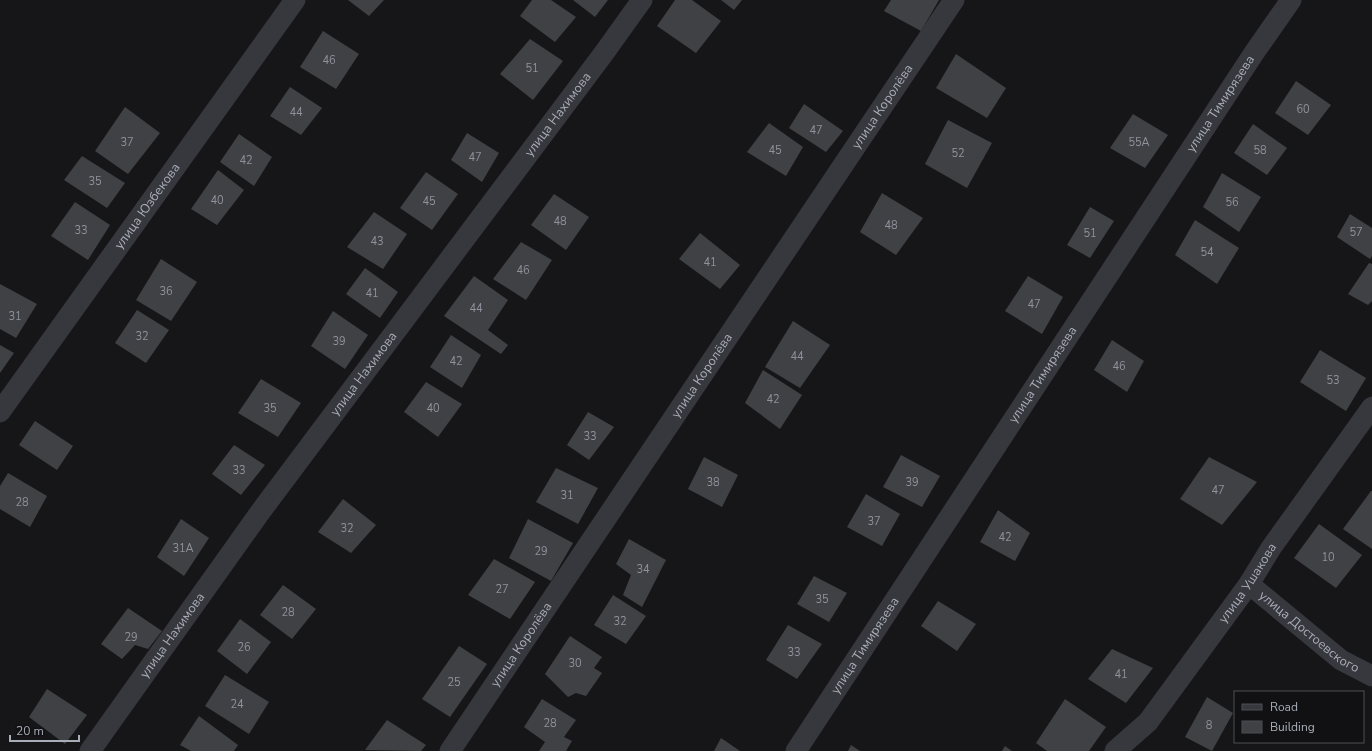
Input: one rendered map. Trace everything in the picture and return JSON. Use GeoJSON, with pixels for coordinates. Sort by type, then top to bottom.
{"type":"FeatureCollection","features":[{"type":"Feature","properties":{"kind":"street","name":"улица Юзбекова"},"geometry":{"type":"LineString","coordinates":[[0,412],[295,0]]}},
{"type":"Feature","properties":{"kind":"street","name":"улица Нахимова"},"geometry":{"type":"LineString","coordinates":[[90,751],[261,511],[604,53],[642,0]]}},
{"type":"Feature","properties":{"kind":"street","name":"улица Королёва"},"geometry":{"type":"LineString","coordinates":[[450,751],[954,0]]}},
{"type":"Feature","properties":{"kind":"street","name":"улица Тимирязева"},"geometry":{"type":"LineString","coordinates":[[796,751],[1249,59],[1291,0]]}},
{"type":"Feature","properties":{"kind":"street","name":"улица Ушакова"},"geometry":{"type":"LineString","coordinates":[[1115,751],[1148,722],[1249,584],[1271,548],[1372,407]]}},
{"type":"Feature","properties":{"kind":"street","name":"улица Достоевского"},"geometry":{"type":"LineString","coordinates":[[1249,584],[1341,660],[1372,676]]}},
{"type":"Feature","properties":{"kind":"building"},"geometry":{"type":"Polygon","coordinates":[[[348,0],[384,0],[369,16],[348,0]]]}},
{"type":"Feature","properties":{"kind":"building"},"geometry":{"type":"Polygon","coordinates":[[[532,0],[551,0],[576,17],[555,42],[520,16],[532,0]]]}},
{"type":"Feature","properties":{"kind":"building"},"geometry":{"type":"Polygon","coordinates":[[[573,0],[608,0],[595,17],[573,0]]]}},
{"type":"Feature","properties":{"kind":"building"},"geometry":{"type":"Polygon","coordinates":[[[675,0],[692,0],[721,21],[696,53],[657,26],[675,0]]]}},
{"type":"Feature","properties":{"kind":"building"},"geometry":{"type":"Polygon","coordinates":[[[721,0],[742,0],[734,10],[721,0]]]}},
{"type":"Feature","properties":{"kind":"building"},"geometry":{"type":"Polygon","coordinates":[[[891,0],[939,0],[921,31],[884,11],[891,0]]]}},
{"type":"Feature","properties":{"kind":"building"},"geometry":{"type":"Polygon","coordinates":[[[323,31],[359,54],[336,89],[300,67],[323,31]]]}},
{"type":"Feature","properties":{"kind":"building"},"geometry":{"type":"Polygon","coordinates":[[[530,39],[563,61],[533,100],[500,74],[530,39]]]}},
{"type":"Feature","properties":{"kind":"building"},"geometry":{"type":"Polygon","coordinates":[[[956,54],[1006,88],[987,118],[936,88],[956,54]]]}},
{"type":"Feature","properties":{"kind":"building"},"geometry":{"type":"Polygon","coordinates":[[[1296,81],[1331,105],[1308,135],[1275,113],[1296,81]]]}},
{"type":"Feature","properties":{"kind":"building"},"geometry":{"type":"Polygon","coordinates":[[[290,87],[322,108],[301,135],[270,116],[290,87]]]}},
{"type":"Feature","properties":{"kind":"building"},"geometry":{"type":"Polygon","coordinates":[[[804,104],[843,131],[826,152],[789,128],[804,104]]]}},
{"type":"Feature","properties":{"kind":"building"},"geometry":{"type":"Polygon","coordinates":[[[125,107],[160,133],[128,174],[95,151],[125,107]]]}},
{"type":"Feature","properties":{"kind":"building"},"geometry":{"type":"Polygon","coordinates":[[[1133,114],[1168,135],[1145,168],[1110,148],[1133,114]]]}},
{"type":"Feature","properties":{"kind":"building"},"geometry":{"type":"Polygon","coordinates":[[[948,120],[992,143],[967,188],[925,164],[948,120]]]}},
{"type":"Feature","properties":{"kind":"building"},"geometry":{"type":"Polygon","coordinates":[[[769,123],[803,147],[786,176],[747,152],[769,123]]]}},
{"type":"Feature","properties":{"kind":"building"},"geometry":{"type":"Polygon","coordinates":[[[1253,124],[1287,148],[1267,175],[1234,153],[1253,124]]]}},
{"type":"Feature","properties":{"kind":"building"},"geometry":{"type":"Polygon","coordinates":[[[467,133],[499,153],[482,182],[451,160],[467,133]]]}},
{"type":"Feature","properties":{"kind":"building"},"geometry":{"type":"Polygon","coordinates":[[[239,134],[272,157],[254,186],[220,162],[239,134]]]}},
{"type":"Feature","properties":{"kind":"building"},"geometry":{"type":"Polygon","coordinates":[[[82,156],[125,183],[107,208],[64,180],[82,156]]]}},
{"type":"Feature","properties":{"kind":"building"},"geometry":{"type":"Polygon","coordinates":[[[218,170],[244,190],[217,225],[191,209],[218,170]]]}},
{"type":"Feature","properties":{"kind":"building"},"geometry":{"type":"Polygon","coordinates":[[[426,172],[458,194],[432,230],[400,208],[426,172]]]}},
{"type":"Feature","properties":{"kind":"building"},"geometry":{"type":"Polygon","coordinates":[[[1222,173],[1261,197],[1239,232],[1203,207],[1222,173]]]}},
{"type":"Feature","properties":{"kind":"building"},"geometry":{"type":"Polygon","coordinates":[[[882,193],[923,218],[896,255],[860,232],[882,193]]]}},
{"type":"Feature","properties":{"kind":"building"},"geometry":{"type":"Polygon","coordinates":[[[554,194],[589,217],[566,250],[531,225],[554,194]]]}},
{"type":"Feature","properties":{"kind":"building"},"geometry":{"type":"Polygon","coordinates":[[[75,202],[110,225],[88,260],[51,236],[75,202]]]}},
{"type":"Feature","properties":{"kind":"building"},"geometry":{"type":"Polygon","coordinates":[[[1090,207],[1114,221],[1090,258],[1067,245],[1090,207]]]}},
{"type":"Feature","properties":{"kind":"building"},"geometry":{"type":"Polygon","coordinates":[[[374,212],[407,234],[383,269],[347,247],[374,212]]]}},
{"type":"Feature","properties":{"kind":"building"},"geometry":{"type":"Polygon","coordinates":[[[1350,214],[1372,228],[1372,256],[1370,259],[1337,237],[1350,214]]]}},
{"type":"Feature","properties":{"kind":"building"},"geometry":{"type":"Polygon","coordinates":[[[1195,220],[1239,248],[1217,284],[1175,255],[1195,220]]]}},
{"type":"Feature","properties":{"kind":"building"},"geometry":{"type":"Polygon","coordinates":[[[700,233],[740,265],[720,289],[679,259],[700,233]]]}},
{"type":"Feature","properties":{"kind":"building"},"geometry":{"type":"Polygon","coordinates":[[[521,242],[552,260],[526,300],[493,279],[521,242]]]}},
{"type":"Feature","properties":{"kind":"building"},"geometry":{"type":"Polygon","coordinates":[[[161,259],[197,282],[171,321],[136,300],[161,259]]]}},
{"type":"Feature","properties":{"kind":"building"},"geometry":{"type":"Polygon","coordinates":[[[1369,263],[1372,264],[1372,301],[1368,305],[1348,294],[1369,263]]]}},
{"type":"Feature","properties":{"kind":"building"},"geometry":{"type":"Polygon","coordinates":[[[365,268],[398,292],[380,318],[346,294],[365,268]]]}},
{"type":"Feature","properties":{"kind":"building"},"geometry":{"type":"Polygon","coordinates":[[[474,276],[508,300],[488,330],[508,345],[501,354],[444,316],[474,276]]]}},
{"type":"Feature","properties":{"kind":"building"},"geometry":{"type":"Polygon","coordinates":[[[1028,276],[1063,297],[1042,334],[1005,311],[1028,276]]]}},
{"type":"Feature","properties":{"kind":"building"},"geometry":{"type":"Polygon","coordinates":[[[0,284],[37,304],[16,338],[0,329],[0,284]]]}},
{"type":"Feature","properties":{"kind":"building"},"geometry":{"type":"Polygon","coordinates":[[[137,310],[169,330],[146,363],[115,343],[137,310]]]}},
{"type":"Feature","properties":{"kind":"building"},"geometry":{"type":"Polygon","coordinates":[[[333,311],[368,335],[345,369],[311,346],[333,311]]]}},
{"type":"Feature","properties":{"kind":"building"},"geometry":{"type":"Polygon","coordinates":[[[793,321],[830,345],[800,388],[765,367],[793,321]]]}},
{"type":"Feature","properties":{"kind":"building"},"geometry":{"type":"Polygon","coordinates":[[[451,335],[481,355],[462,388],[430,367],[451,335]]]}},
{"type":"Feature","properties":{"kind":"building"},"geometry":{"type":"Polygon","coordinates":[[[1112,340],[1144,361],[1127,392],[1094,370],[1112,340]]]}},
{"type":"Feature","properties":{"kind":"building"},"geometry":{"type":"Polygon","coordinates":[[[0,345],[14,353],[0,373],[0,345]]]}},
{"type":"Feature","properties":{"kind":"building"},"geometry":{"type":"Polygon","coordinates":[[[1320,350],[1366,378],[1346,411],[1300,382],[1320,350]]]}},
{"type":"Feature","properties":{"kind":"building"},"geometry":{"type":"Polygon","coordinates":[[[763,370],[802,395],[780,429],[745,403],[763,370]]]}},
{"type":"Feature","properties":{"kind":"building"},"geometry":{"type":"Polygon","coordinates":[[[261,379],[301,403],[278,437],[238,413],[261,379]]]}},
{"type":"Feature","properties":{"kind":"building"},"geometry":{"type":"Polygon","coordinates":[[[426,382],[462,404],[438,437],[404,412],[426,382]]]}},
{"type":"Feature","properties":{"kind":"building"},"geometry":{"type":"Polygon","coordinates":[[[588,412],[614,427],[589,460],[567,445],[588,412]]]}},
{"type":"Feature","properties":{"kind":"building"},"geometry":{"type":"Polygon","coordinates":[[[35,421],[73,446],[57,470],[19,445],[35,421]]]}},
{"type":"Feature","properties":{"kind":"building"},"geometry":{"type":"Polygon","coordinates":[[[234,445],[265,465],[241,495],[212,474],[234,445]]]}},
{"type":"Feature","properties":{"kind":"building"},"geometry":{"type":"Polygon","coordinates":[[[901,455],[940,476],[922,507],[883,487],[901,455]]]}},
{"type":"Feature","properties":{"kind":"building"},"geometry":{"type":"Polygon","coordinates":[[[704,457],[738,475],[722,507],[688,489],[704,457]]]}},
{"type":"Feature","properties":{"kind":"building"},"geometry":{"type":"Polygon","coordinates":[[[1209,457],[1257,482],[1222,525],[1180,499],[1209,457]]]}},
{"type":"Feature","properties":{"kind":"building"},"geometry":{"type":"Polygon","coordinates":[[[556,468],[598,488],[578,524],[536,502],[556,468]]]}},
{"type":"Feature","properties":{"kind":"building"},"geometry":{"type":"Polygon","coordinates":[[[8,473],[47,496],[30,527],[0,509],[0,486],[8,473]]]}},
{"type":"Feature","properties":{"kind":"building"},"geometry":{"type":"Polygon","coordinates":[[[1372,491],[1372,549],[1343,529],[1372,491]]]}},
{"type":"Feature","properties":{"kind":"building"},"geometry":{"type":"Polygon","coordinates":[[[866,494],[900,514],[882,546],[847,527],[866,494]]]}},
{"type":"Feature","properties":{"kind":"building"},"geometry":{"type":"Polygon","coordinates":[[[343,499],[376,525],[351,553],[318,532],[343,499]]]}},
{"type":"Feature","properties":{"kind":"building"},"geometry":{"type":"Polygon","coordinates":[[[998,510],[1030,533],[1015,561],[980,542],[998,510]]]}},
{"type":"Feature","properties":{"kind":"building"},"geometry":{"type":"Polygon","coordinates":[[[181,519],[209,538],[184,576],[157,557],[181,519]]]}},
{"type":"Feature","properties":{"kind":"building"},"geometry":{"type":"Polygon","coordinates":[[[528,519],[573,543],[551,581],[509,558],[528,519]]]}},
{"type":"Feature","properties":{"kind":"building"},"geometry":{"type":"Polygon","coordinates":[[[1319,524],[1362,555],[1336,588],[1294,558],[1319,524]]]}},
{"type":"Feature","properties":{"kind":"building"},"geometry":{"type":"Polygon","coordinates":[[[629,539],[666,560],[642,607],[623,595],[631,575],[616,564],[629,539]]]}},
{"type":"Feature","properties":{"kind":"building"},"geometry":{"type":"Polygon","coordinates":[[[494,559],[535,582],[510,619],[468,595],[494,559]]]}},
{"type":"Feature","properties":{"kind":"building"},"geometry":{"type":"Polygon","coordinates":[[[814,576],[847,593],[829,622],[797,604],[814,576]]]}},
{"type":"Feature","properties":{"kind":"building"},"geometry":{"type":"Polygon","coordinates":[[[283,585],[316,609],[292,639],[260,615],[283,585]]]}},
{"type":"Feature","properties":{"kind":"building"},"geometry":{"type":"Polygon","coordinates":[[[613,595],[646,616],[626,644],[594,625],[613,595]]]}},
{"type":"Feature","properties":{"kind":"building"},"geometry":{"type":"Polygon","coordinates":[[[938,601],[976,624],[957,651],[921,626],[938,601]]]}},
{"type":"Feature","properties":{"kind":"building"},"geometry":{"type":"Polygon","coordinates":[[[128,608],[162,631],[148,649],[135,645],[122,659],[101,644],[128,608]]]}},
{"type":"Feature","properties":{"kind":"building"},"geometry":{"type":"Polygon","coordinates":[[[240,619],[271,642],[247,674],[217,651],[240,619]]]}},
{"type":"Feature","properties":{"kind":"building"},"geometry":{"type":"Polygon","coordinates":[[[788,625],[822,644],[797,679],[766,660],[788,625]]]}},
{"type":"Feature","properties":{"kind":"building"},"geometry":{"type":"Polygon","coordinates":[[[570,636],[602,657],[594,668],[602,673],[586,696],[576,693],[568,697],[545,674],[570,636]]]}},
{"type":"Feature","properties":{"kind":"building"},"geometry":{"type":"Polygon","coordinates":[[[459,646],[487,664],[450,717],[422,699],[459,646]]]}},
{"type":"Feature","properties":{"kind":"building"},"geometry":{"type":"Polygon","coordinates":[[[1112,649],[1153,668],[1126,703],[1088,679],[1112,649]]]}},
{"type":"Feature","properties":{"kind":"building"},"geometry":{"type":"Polygon","coordinates":[[[225,675],[269,702],[249,734],[205,706],[225,675]]]}},
{"type":"Feature","properties":{"kind":"building"},"geometry":{"type":"Polygon","coordinates":[[[47,689],[87,715],[65,744],[29,717],[47,689]]]}},
{"type":"Feature","properties":{"kind":"building"},"geometry":{"type":"Polygon","coordinates":[[[1207,697],[1233,713],[1212,751],[1185,737],[1207,697]]]}},
{"type":"Feature","properties":{"kind":"building"},"geometry":{"type":"Polygon","coordinates":[[[542,699],[576,720],[564,737],[572,741],[566,751],[539,751],[545,742],[524,727],[542,699]]]}},
{"type":"Feature","properties":{"kind":"building"},"geometry":{"type":"Polygon","coordinates":[[[1065,699],[1106,727],[1089,751],[1047,751],[1036,743],[1065,699]]]}},
{"type":"Feature","properties":{"kind":"building"},"geometry":{"type":"Polygon","coordinates":[[[199,716],[238,745],[234,751],[191,751],[180,745],[199,716]]]}},
{"type":"Feature","properties":{"kind":"building"},"geometry":{"type":"Polygon","coordinates":[[[387,720],[426,745],[421,751],[365,750],[387,720]]]}},
{"type":"Feature","properties":{"kind":"building"},"geometry":{"type":"Polygon","coordinates":[[[721,738],[740,751],[714,751],[721,738]]]}},
{"type":"Feature","properties":{"kind":"building"},"geometry":{"type":"Polygon","coordinates":[[[851,745],[860,751],[848,751],[851,745]]]}},
{"type":"Feature","properties":{"kind":"building"},"geometry":{"type":"Polygon","coordinates":[[[1005,746],[1012,751],[1002,751],[1005,746]]]}}]}
